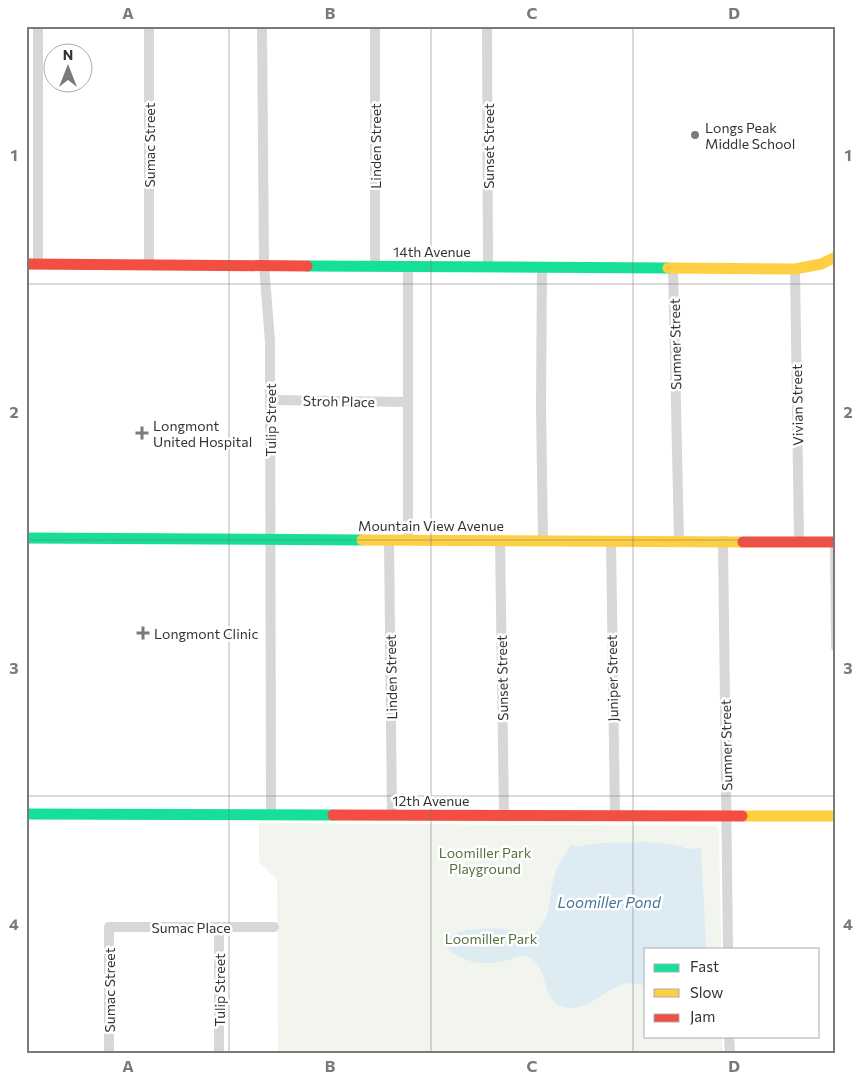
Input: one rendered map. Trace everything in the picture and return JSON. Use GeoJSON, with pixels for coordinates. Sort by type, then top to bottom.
{"type":"FeatureCollection","features":[{"type":"Feature","properties":{"kind":"street"},"geometry":{"type":"LineString","coordinates":[[32,264],[38,26]]}},
{"type":"Feature","properties":{"kind":"street","name":"Sumac Street"},"geometry":{"type":"LineString","coordinates":[[149,26],[149,264]]}},
{"type":"Feature","properties":{"kind":"street","name":"Tulip Street"},"geometry":{"type":"LineString","coordinates":[[262,26],[264,265],[270,342],[271,815]]}},
{"type":"Feature","properties":{"kind":"street","name":"Linden Street"},"geometry":{"type":"LineString","coordinates":[[375,26],[375,266]]}},
{"type":"Feature","properties":{"kind":"street","name":"Sunset Street"},"geometry":{"type":"LineString","coordinates":[[487,26],[488,266]]}},
{"type":"Feature","properties":{"kind":"street","name":"14th Avenue"},"geometry":{"type":"LineString","coordinates":[[32,264],[795,269],[812,267],[828,262],[836,257]]}},
{"type":"Feature","properties":{"kind":"street"},"geometry":{"type":"LineString","coordinates":[[408,266],[408,540]]}},
{"type":"Feature","properties":{"kind":"street"},"geometry":{"type":"LineString","coordinates":[[542,267],[543,540]]}},
{"type":"Feature","properties":{"kind":"street","name":"Sumner Street"},"geometry":{"type":"LineString","coordinates":[[673,268],[679,541]]}},
{"type":"Feature","properties":{"kind":"street","name":"Vivian Street"},"geometry":{"type":"LineString","coordinates":[[795,269],[799,542]]}},
{"type":"Feature","properties":{"kind":"street","name":"Stroh Place"},"geometry":{"type":"LineString","coordinates":[[270,400],[408,402]]}},
{"type":"Feature","properties":{"kind":"street","name":"Mountain View Avenue"},"geometry":{"type":"LineString","coordinates":[[26,538],[835,542]]}},
{"type":"Feature","properties":{"kind":"street","name":"Linden Street"},"geometry":{"type":"LineString","coordinates":[[389,540],[392,815]]}},
{"type":"Feature","properties":{"kind":"street","name":"Sunset Street"},"geometry":{"type":"LineString","coordinates":[[500,540],[504,815]]}},
{"type":"Feature","properties":{"kind":"street","name":"Juniper Street"},"geometry":{"type":"LineString","coordinates":[[611,541],[615,816]]}},
{"type":"Feature","properties":{"kind":"street","name":"Sumner Street"},"geometry":{"type":"LineString","coordinates":[[723,541],[728,948]]}},
{"type":"Feature","properties":{"kind":"street"},"geometry":{"type":"LineString","coordinates":[[835,542],[836,647]]}},
{"type":"Feature","properties":{"kind":"street","name":"12th Avenue"},"geometry":{"type":"LineString","coordinates":[[26,814],[836,816]]}},
{"type":"Feature","properties":{"kind":"street","name":"Sumac Place"},"geometry":{"type":"LineString","coordinates":[[108,927],[274,926]]}},
{"type":"Feature","properties":{"kind":"street","name":"Sumac Street"},"geometry":{"type":"LineString","coordinates":[[108,927],[109,1054]]}},
{"type":"Feature","properties":{"kind":"street","name":"Tulip Street"},"geometry":{"type":"LineString","coordinates":[[219,927],[219,1054]]}},
{"type":"Feature","properties":{"kind":"street"},"geometry":{"type":"LineString","coordinates":[[730,1038],[730,1054]]}},
{"type":"Feature","properties":{"kind":"green space","name":"Loomiller Park"},"geometry":{"type":"Polygon","coordinates":[[[259,823],[716,826],[719,830],[721,948],[644,948],[644,1038],[722,1038],[723,1054],[278,1054],[277,880],[259,862],[259,823]]]}},
{"type":"Feature","properties":{"kind":"water","name":"Loomiller Pond"},"geometry":{"type":"Polygon","coordinates":[[[649,842],[676,845],[688,849],[701,848],[705,948],[644,948],[644,986],[633,983],[623,984],[587,1004],[571,1008],[561,1006],[549,995],[541,971],[530,958],[519,956],[499,962],[474,962],[458,956],[444,945],[447,939],[453,935],[472,930],[512,930],[525,937],[535,933],[546,918],[556,871],[571,844],[580,846],[600,843],[649,842]]]}},
{"type":"Feature","properties":{"kind":"traffic: fast"},"geometry":{"type":"LineString","coordinates":[[307,266],[668,268]]}},
{"type":"Feature","properties":{"kind":"traffic: fast"},"geometry":{"type":"LineString","coordinates":[[26,538],[362,540]]}},
{"type":"Feature","properties":{"kind":"traffic: fast"},"geometry":{"type":"LineString","coordinates":[[26,814],[333,815]]}},
{"type":"Feature","properties":{"kind":"traffic: slow"},"geometry":{"type":"LineString","coordinates":[[668,268],[795,269],[821,264],[836,257]]}},
{"type":"Feature","properties":{"kind":"traffic: slow"},"geometry":{"type":"LineString","coordinates":[[362,540],[743,542]]}},
{"type":"Feature","properties":{"kind":"traffic: slow"},"geometry":{"type":"LineString","coordinates":[[742,816],[836,816]]}},
{"type":"Feature","properties":{"kind":"traffic: jam"},"geometry":{"type":"LineString","coordinates":[[26,264],[307,266]]}},
{"type":"Feature","properties":{"kind":"traffic: jam"},"geometry":{"type":"LineString","coordinates":[[743,542],[836,542]]}},
{"type":"Feature","properties":{"kind":"traffic: jam"},"geometry":{"type":"LineString","coordinates":[[333,815],[742,816]]}},
{"type":"Feature","properties":{"kind":"place","name":"Longs Peak Middle School"},"geometry":{"type":"Point","coordinates":[695,135]}},
{"type":"Feature","properties":{"kind":"place","name":"Longmont United Hospital"},"geometry":{"type":"Point","coordinates":[142,433]}},
{"type":"Feature","properties":{"kind":"place","name":"Longmont Clinic"},"geometry":{"type":"Point","coordinates":[143,633]}},
{"type":"Feature","properties":{"kind":"park label","name":"Loomiller Park Playground"},"geometry":{"type":"Point","coordinates":[485,860]}}]}
